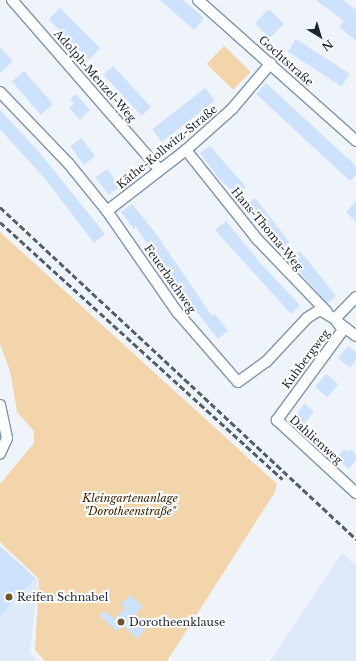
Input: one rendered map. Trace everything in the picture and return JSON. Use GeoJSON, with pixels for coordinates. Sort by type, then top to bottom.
{"type":"FeatureCollection","features":[{"type":"Feature","properties":{"kind":"street","name":"Adolph-Menzel-Weg"},"geometry":{"type":"LineString","coordinates":[[12,0],[159,170]]}},
{"type":"Feature","properties":{"kind":"street","name":"Gochtstraße"},"geometry":{"type":"LineString","coordinates":[[198,0],[271,63],[356,140]]}},
{"type":"Feature","properties":{"kind":"street","name":"Käthe-Kollwitz-Straße"},"geometry":{"type":"LineString","coordinates":[[107,211],[186,150],[232,109],[271,63]]}},
{"type":"Feature","properties":{"kind":"street","name":"Feuerbachweg"},"geometry":{"type":"LineString","coordinates":[[0,92],[44,136],[107,211],[178,313],[238,382],[266,362],[307,318],[320,310],[335,319]]}},
{"type":"Feature","properties":{"kind":"street","name":"Hans-Thoma-Weg"},"geometry":{"type":"LineString","coordinates":[[186,150],[257,239],[335,319]]}},
{"type":"Feature","properties":{"kind":"street","name":"Kuhbergweg"},"geometry":{"type":"LineString","coordinates":[[277,420],[343,330],[335,319],[356,297]]}},
{"type":"Feature","properties":{"kind":"street"},"geometry":{"type":"LineString","coordinates":[[335,319],[356,336]]}},
{"type":"Feature","properties":{"kind":"street"},"geometry":{"type":"LineString","coordinates":[[0,405],[7,438],[0,454]]}},
{"type":"Feature","properties":{"kind":"street","name":"Dahlienweg"},"geometry":{"type":"LineString","coordinates":[[277,420],[356,493]]}},
{"type":"Feature","properties":{"kind":"shaded area"},"geometry":{"type":"Polygon","coordinates":[[[0,546],[38,580],[30,653],[37,661],[0,661],[0,546]]]}},
{"type":"Feature","properties":{"kind":"shaded area"},"geometry":{"type":"Polygon","coordinates":[[[342,553],[356,566],[356,661],[270,661],[342,553]]]}},
{"type":"Feature","properties":{"kind":"green space"},"geometry":{"type":"Polygon","coordinates":[[[224,46],[251,72],[233,90],[207,64],[224,46]]]}},
{"type":"Feature","properties":{"kind":"green space","name":"Kleingartenanlage \"Dorotheenstraße\""},"geometry":{"type":"Polygon","coordinates":[[[0,232],[277,484],[275,492],[167,661],[45,661],[35,650],[39,579],[0,542],[0,484],[34,443],[34,431],[17,412],[10,371],[0,344],[0,232]]]}},
{"type":"Feature","properties":{"kind":"building"},"geometry":{"type":"Polygon","coordinates":[[[160,0],[183,0],[204,18],[194,30],[160,0]]]}},
{"type":"Feature","properties":{"kind":"building"},"geometry":{"type":"Polygon","coordinates":[[[316,0],[343,0],[356,10],[356,41],[339,27],[344,21],[316,0]]]}},
{"type":"Feature","properties":{"kind":"building"},"geometry":{"type":"Polygon","coordinates":[[[60,8],[100,48],[89,60],[49,19],[60,8]]]}},
{"type":"Feature","properties":{"kind":"building"},"geometry":{"type":"Polygon","coordinates":[[[269,9],[284,24],[270,38],[255,23],[269,9]]]}},
{"type":"Feature","properties":{"kind":"building"},"geometry":{"type":"Polygon","coordinates":[[[296,39],[350,74],[342,86],[288,52],[296,39]]]}},
{"type":"Feature","properties":{"kind":"building"},"geometry":{"type":"Polygon","coordinates":[[[0,47],[13,61],[0,73],[0,47]]]}},
{"type":"Feature","properties":{"kind":"building"},"geometry":{"type":"Polygon","coordinates":[[[113,66],[151,107],[142,116],[103,75],[113,66]]]}},
{"type":"Feature","properties":{"kind":"building"},"geometry":{"type":"Polygon","coordinates":[[[24,71],[53,104],[41,115],[12,81],[24,71]]]}},
{"type":"Feature","properties":{"kind":"building"},"geometry":{"type":"Polygon","coordinates":[[[266,83],[356,166],[356,175],[350,181],[256,94],[266,83]]]}},
{"type":"Feature","properties":{"kind":"building"},"geometry":{"type":"Polygon","coordinates":[[[205,88],[215,101],[162,142],[152,129],[205,88]]]}},
{"type":"Feature","properties":{"kind":"building"},"geometry":{"type":"Polygon","coordinates":[[[76,94],[90,110],[80,120],[69,108],[74,104],[70,99],[76,94]]]}},
{"type":"Feature","properties":{"kind":"building"},"geometry":{"type":"Polygon","coordinates":[[[0,110],[39,152],[105,234],[94,243],[46,180],[0,129],[0,110]]]}},
{"type":"Feature","properties":{"kind":"building"},"geometry":{"type":"Polygon","coordinates":[[[81,138],[95,156],[84,165],[70,147],[81,138]]]}},
{"type":"Feature","properties":{"kind":"building"},"geometry":{"type":"Polygon","coordinates":[[[210,146],[246,187],[237,195],[220,180],[200,153],[210,146]]]}},
{"type":"Feature","properties":{"kind":"building"},"geometry":{"type":"Polygon","coordinates":[[[107,169],[120,187],[109,195],[96,177],[107,169]]]}},
{"type":"Feature","properties":{"kind":"building"},"geometry":{"type":"Polygon","coordinates":[[[255,198],[289,242],[279,250],[245,206],[255,198]]]}},
{"type":"Feature","properties":{"kind":"building"},"geometry":{"type":"Polygon","coordinates":[[[356,201],[356,222],[346,212],[356,201]]]}},
{"type":"Feature","properties":{"kind":"building"},"geometry":{"type":"Polygon","coordinates":[[[132,204],[154,231],[212,316],[215,314],[228,331],[218,339],[196,311],[193,313],[136,227],[134,229],[121,212],[132,204]]]}},
{"type":"Feature","properties":{"kind":"building"},"geometry":{"type":"Polygon","coordinates":[[[226,221],[261,264],[300,305],[291,314],[215,230],[226,221]]]}},
{"type":"Feature","properties":{"kind":"building"},"geometry":{"type":"Polygon","coordinates":[[[298,252],[301,252],[336,296],[327,303],[289,260],[298,252]]]}},
{"type":"Feature","properties":{"kind":"building"},"geometry":{"type":"Polygon","coordinates":[[[348,346],[356,352],[356,360],[350,368],[338,358],[348,346]]]}},
{"type":"Feature","properties":{"kind":"building"},"geometry":{"type":"Polygon","coordinates":[[[326,374],[338,384],[327,397],[315,387],[326,374]]]}},
{"type":"Feature","properties":{"kind":"building"},"geometry":{"type":"Polygon","coordinates":[[[304,404],[314,411],[304,425],[294,418],[304,404]]]}},
{"type":"Feature","properties":{"kind":"building"},"geometry":{"type":"Polygon","coordinates":[[[344,449],[347,452],[350,449],[356,454],[356,460],[349,469],[336,458],[344,449]]]}},
{"type":"Feature","properties":{"kind":"building","name":"Reifen Schnabel"},"geometry":{"type":"Polygon","coordinates":[[[0,546],[35,578],[0,617],[0,546]]]}},
{"type":"Feature","properties":{"kind":"building","name":"Dorotheenklause"},"geometry":{"type":"Polygon","coordinates":[[[130,595],[143,606],[132,618],[145,630],[137,639],[122,625],[116,631],[100,616],[105,611],[114,619],[125,608],[121,605],[130,595]]]}},
{"type":"Feature","properties":{"kind":"railway"},"geometry":{"type":"LineString","coordinates":[[0,207],[356,539]]}},
{"type":"Feature","properties":{"kind":"railway"},"geometry":{"type":"LineString","coordinates":[[0,222],[282,479]]}},
{"type":"Feature","properties":{"kind":"place","name":"Reifen Schnabel"},"geometry":{"type":"Point","coordinates":[9,597]}},
{"type":"Feature","properties":{"kind":"place","name":"Dorotheenklause"},"geometry":{"type":"Point","coordinates":[121,622]}}]}
